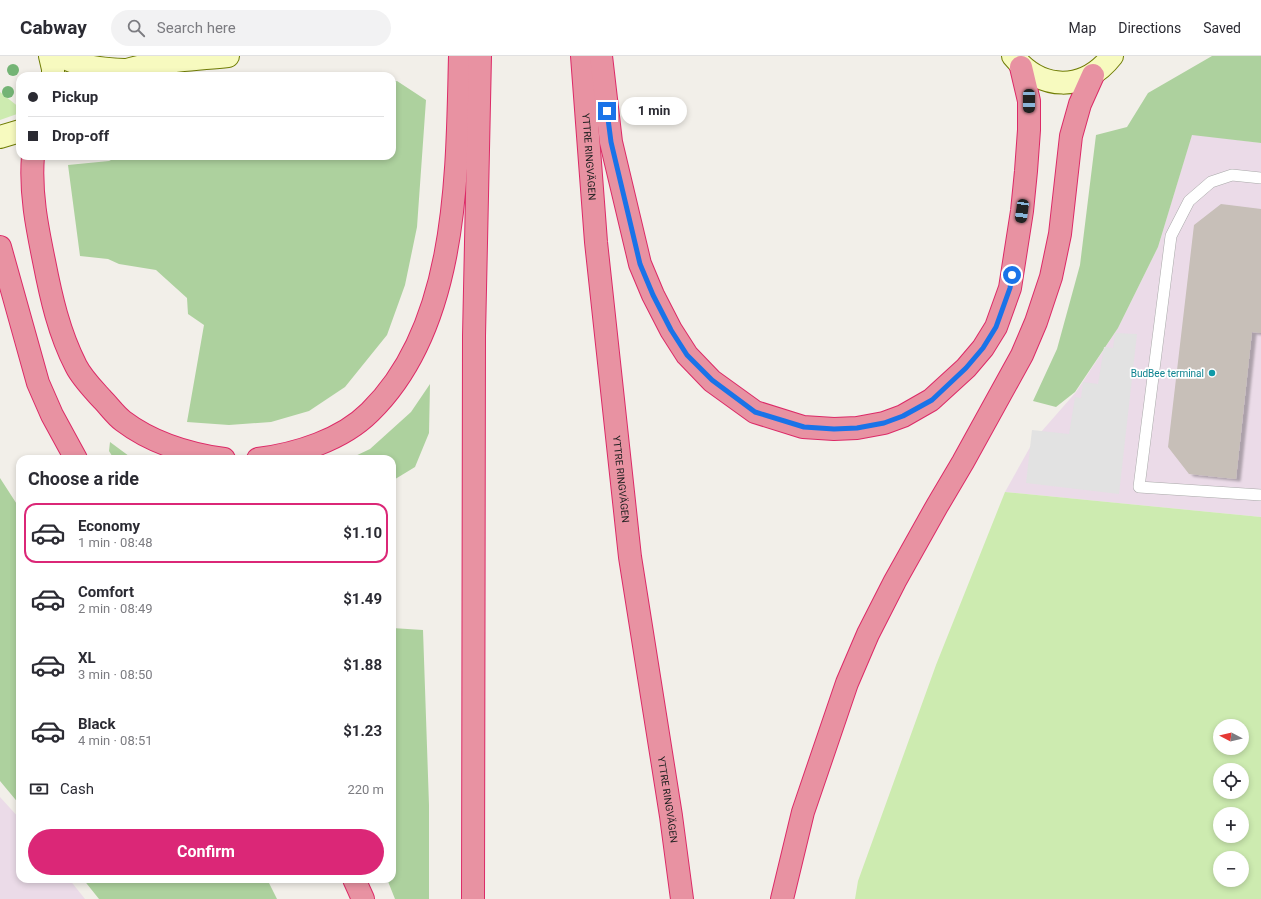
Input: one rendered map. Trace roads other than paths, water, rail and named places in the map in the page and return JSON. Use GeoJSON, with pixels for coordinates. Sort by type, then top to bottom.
{"type":"FeatureCollection","features":[{"type":"Feature","properties":{"kind":"highway"},"geometry":{"type":"LineString","coordinates":[[286,455],[327,441],[346,430],[370,412],[390,390],[415,350],[438,293],[446,254],[454,187],[458,130],[460,56]]}},
{"type":"Feature","properties":{"kind":"highway"},"geometry":{"type":"LineString","coordinates":[[473,899],[474,336],[480,56]]}},
{"type":"Feature","properties":{"kind":"highway","name":"YTTRE RINGVÄGEN"},"geometry":{"type":"LineString","coordinates":[[582,56],[596,242],[630,557],[671,816],[682,899]]}},
{"type":"Feature","properties":{"kind":"highway"},"geometry":{"type":"LineString","coordinates":[[601,56],[611,142],[640,264],[653,295],[687,355],[712,380],[755,412],[804,427],[834,429],[857,428],[884,423],[903,416],[932,400],[966,368],[983,348],[996,327],[1010,288],[1021,219],[1029,130],[1029,101],[1017,61]]}},
{"type":"Feature","properties":{"kind":"highway"},"geometry":{"type":"LineString","coordinates":[[782,899],[803,812],[844,691],[868,634],[899,574],[963,462],[1018,361],[1036,322],[1051,277],[1060,234],[1072,130],[1080,104],[1108,63]]}},
{"type":"Feature","properties":{"kind":"highway"},"geometry":{"type":"LineString","coordinates":[[33,160],[33,200],[53,304],[65,341],[76,366],[92,387],[122,420],[139,432],[162,443],[200,455]]}},
{"type":"Feature","properties":{"kind":"highway"},"geometry":{"type":"LineString","coordinates":[[0,246],[38,382],[52,415],[74,455]]}},
{"type":"Feature","properties":{"kind":"highway"},"geometry":{"type":"LineString","coordinates":[[356,883],[363,899]]}},
{"type":"Feature","properties":{"kind":"main road"},"geometry":{"type":"LineString","coordinates":[[50,56],[53,72]]}},
{"type":"Feature","properties":{"kind":"main road"},"geometry":{"type":"LineString","coordinates":[[61,56],[69,61],[114,72]]}},
{"type":"Feature","properties":{"kind":"main road"},"geometry":{"type":"LineString","coordinates":[[122,72],[159,64],[228,56]]}},
{"type":"Feature","properties":{"kind":"main road"},"geometry":{"type":"LineString","coordinates":[[1017,61],[1034,76],[1048,81],[1063,83],[1078,81],[1108,63]]}},
{"type":"Feature","properties":{"kind":"main road"},"geometry":{"type":"LineString","coordinates":[[0,137],[16,132]]}},
{"type":"Feature","properties":{"kind":"lane"},"geometry":{"type":"LineString","coordinates":[[1261,178],[1232,175],[1211,182],[1189,201],[1171,236],[1139,487],[1261,495]]}},
{"type":"Feature","properties":{"kind":"place","name":"BudBee terminal"},"geometry":{"type":"Point","coordinates":[1212,373]}}]}
